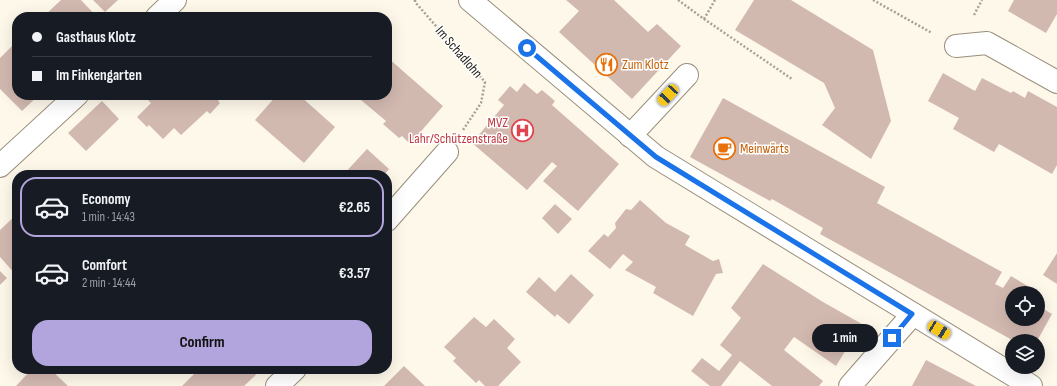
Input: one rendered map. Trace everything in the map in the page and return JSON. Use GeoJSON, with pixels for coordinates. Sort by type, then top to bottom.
{"type":"FeatureCollection","features":[{"type":"Feature","properties":{"kind":"street"},"geometry":{"type":"LineString","coordinates":[[162,12],[174,0]]}},
{"type":"Feature","properties":{"kind":"street"},"geometry":{"type":"LineString","coordinates":[[470,0],[656,157],[1031,386]]}},
{"type":"Feature","properties":{"kind":"street"},"geometry":{"type":"LineString","coordinates":[[956,46],[987,43],[1057,82]]}},
{"type":"Feature","properties":{"kind":"street"},"geometry":{"type":"LineString","coordinates":[[630,136],[687,75]]}},
{"type":"Feature","properties":{"kind":"street"},"geometry":{"type":"LineString","coordinates":[[0,166],[72,100]]}},
{"type":"Feature","properties":{"kind":"street"},"geometry":{"type":"LineString","coordinates":[[392,214],[447,152]]}},
{"type":"Feature","properties":{"kind":"street"},"geometry":{"type":"LineString","coordinates":[[850,386],[912,314]]}},
{"type":"Feature","properties":{"kind":"street"},"geometry":{"type":"LineString","coordinates":[[277,386],[290,374]]}},
{"type":"Feature","properties":{"kind":"path","name":"Im Schadlohn"},"geometry":{"type":"LineString","coordinates":[[415,0],[415,2],[485,82],[481,103],[447,152]]}},
{"type":"Feature","properties":{"kind":"path"},"geometry":{"type":"LineString","coordinates":[[678,0],[792,79]]}},
{"type":"Feature","properties":{"kind":"path"},"geometry":{"type":"LineString","coordinates":[[704,19],[715,0]]}},
{"type":"Feature","properties":{"kind":"path"},"geometry":{"type":"LineString","coordinates":[[873,0],[938,36]]}},
{"type":"Feature","properties":{"kind":"building"},"geometry":{"type":"Polygon","coordinates":[[[61,0],[81,0],[92,12],[48,12],[61,0]]]}},
{"type":"Feature","properties":{"kind":"building"},"geometry":{"type":"Polygon","coordinates":[[[93,0],[118,0],[105,12],[93,0]]]}},
{"type":"Feature","properties":{"kind":"building"},"geometry":{"type":"Polygon","coordinates":[[[566,0],[614,0],[648,32],[657,24],[681,46],[632,99],[559,32],[579,11],[566,0]]]}},
{"type":"Feature","properties":{"kind":"building"},"geometry":{"type":"Polygon","coordinates":[[[754,0],[791,0],[873,50],[891,121],[871,159],[822,125],[835,108],[824,83],[735,30],[754,0]]]}},
{"type":"Feature","properties":{"kind":"building"},"geometry":{"type":"Polygon","coordinates":[[[1014,0],[1057,0],[1057,14],[1046,33],[1008,11],[1014,0]]]}},
{"type":"Feature","properties":{"kind":"building"},"geometry":{"type":"Polygon","coordinates":[[[12,46],[12,100],[34,100],[22,111],[0,89],[0,58],[12,46]]]}},
{"type":"Feature","properties":{"kind":"building"},"geometry":{"type":"Polygon","coordinates":[[[392,61],[443,106],[410,144],[402,136],[399,138],[383,124],[386,121],[361,100],[392,100],[392,61]]]}},
{"type":"Feature","properties":{"kind":"building"},"geometry":{"type":"Polygon","coordinates":[[[943,73],[975,91],[982,78],[1011,93],[1013,91],[1025,98],[1028,91],[1057,107],[1057,165],[1052,174],[999,144],[994,152],[953,129],[959,118],[928,101],[943,73]]]}},
{"type":"Feature","properties":{"kind":"building"},"geometry":{"type":"Polygon","coordinates":[[[524,83],[537,94],[542,90],[555,101],[552,105],[619,164],[578,211],[543,181],[557,166],[552,162],[527,190],[472,143],[504,105],[498,100],[510,86],[517,92],[524,83]]]}},
{"type":"Feature","properties":{"kind":"building"},"geometry":{"type":"Polygon","coordinates":[[[723,98],[885,187],[877,203],[1002,272],[995,284],[1003,288],[1011,276],[1027,286],[1005,286],[1005,326],[1045,326],[1045,310],[1052,314],[1041,334],[1005,334],[1005,336],[820,234],[823,228],[772,199],[770,201],[690,157],[723,98]]]}},
{"type":"Feature","properties":{"kind":"building"},"geometry":{"type":"Polygon","coordinates":[[[148,100],[219,100],[218,101],[220,103],[210,114],[207,111],[181,135],[174,128],[163,139],[149,125],[147,127],[137,117],[151,103],[148,100]]]}},
{"type":"Feature","properties":{"kind":"building"},"geometry":{"type":"Polygon","coordinates":[[[273,100],[305,100],[335,127],[304,163],[255,120],[273,100]]]}},
{"type":"Feature","properties":{"kind":"building"},"geometry":{"type":"Polygon","coordinates":[[[102,101],[119,119],[86,151],[68,133],[102,101]]]}},
{"type":"Feature","properties":{"kind":"building"},"geometry":{"type":"Polygon","coordinates":[[[367,149],[389,169],[388,170],[348,170],[367,149]]]}},
{"type":"Feature","properties":{"kind":"building"},"geometry":{"type":"Polygon","coordinates":[[[640,200],[666,223],[690,236],[685,245],[713,261],[719,259],[723,273],[716,274],[693,316],[653,293],[656,287],[625,270],[633,262],[623,254],[610,269],[588,251],[604,234],[608,237],[616,228],[615,223],[626,209],[631,210],[640,200]]]}},
{"type":"Feature","properties":{"kind":"building"},"geometry":{"type":"Polygon","coordinates":[[[555,204],[572,219],[558,234],[542,218],[555,204]]]}},
{"type":"Feature","properties":{"kind":"building"},"geometry":{"type":"Polygon","coordinates":[[[12,219],[12,270],[0,257],[0,230],[12,219]]]}},
{"type":"Feature","properties":{"kind":"building"},"geometry":{"type":"Polygon","coordinates":[[[1057,253],[1057,284],[1043,275],[1057,253]]]}},
{"type":"Feature","properties":{"kind":"building"},"geometry":{"type":"Polygon","coordinates":[[[763,264],[823,302],[862,324],[836,366],[794,337],[784,350],[823,381],[819,386],[772,386],[740,361],[721,386],[710,386],[691,371],[702,358],[719,371],[732,355],[720,345],[741,318],[731,308],[763,264]]]}},
{"type":"Feature","properties":{"kind":"building"},"geometry":{"type":"Polygon","coordinates":[[[0,271],[7,278],[0,285],[0,271]]]}},
{"type":"Feature","properties":{"kind":"building"},"geometry":{"type":"Polygon","coordinates":[[[571,274],[594,295],[569,324],[557,314],[555,317],[526,292],[539,277],[555,292],[571,274]]]}},
{"type":"Feature","properties":{"kind":"building"},"geometry":{"type":"Polygon","coordinates":[[[474,317],[486,327],[494,319],[515,339],[507,348],[521,362],[498,386],[485,386],[479,380],[476,383],[453,361],[456,358],[444,347],[474,317]]]}},
{"type":"Feature","properties":{"kind":"building"},"geometry":{"type":"Polygon","coordinates":[[[926,360],[976,386],[912,386],[926,360]]]}},
{"type":"Feature","properties":{"kind":"building"},"geometry":{"type":"Polygon","coordinates":[[[404,366],[425,386],[384,386],[404,366]]]}},
{"type":"Feature","properties":{"kind":"building"},"geometry":{"type":"Polygon","coordinates":[[[27,374],[55,374],[68,386],[16,386],[27,374]]]}},
{"type":"Feature","properties":{"kind":"building"},"geometry":{"type":"Polygon","coordinates":[[[194,374],[257,374],[244,386],[182,386],[194,374]]]}},
{"type":"Feature","properties":{"kind":"place","name":"Zum Klotz"},"geometry":{"type":"Point","coordinates":[606,64]}},
{"type":"Feature","properties":{"kind":"place","name":"MVZ Lahr/Schützenstraße"},"geometry":{"type":"Point","coordinates":[523,130]}},
{"type":"Feature","properties":{"kind":"place","name":"Meinwärts"},"geometry":{"type":"Point","coordinates":[725,148]}},
{"type":"Feature","properties":{"kind":"route"},"geometry":{"type":"LineString","coordinates":[[527,48],[656,157],[912,314],[892,338]]}}]}
